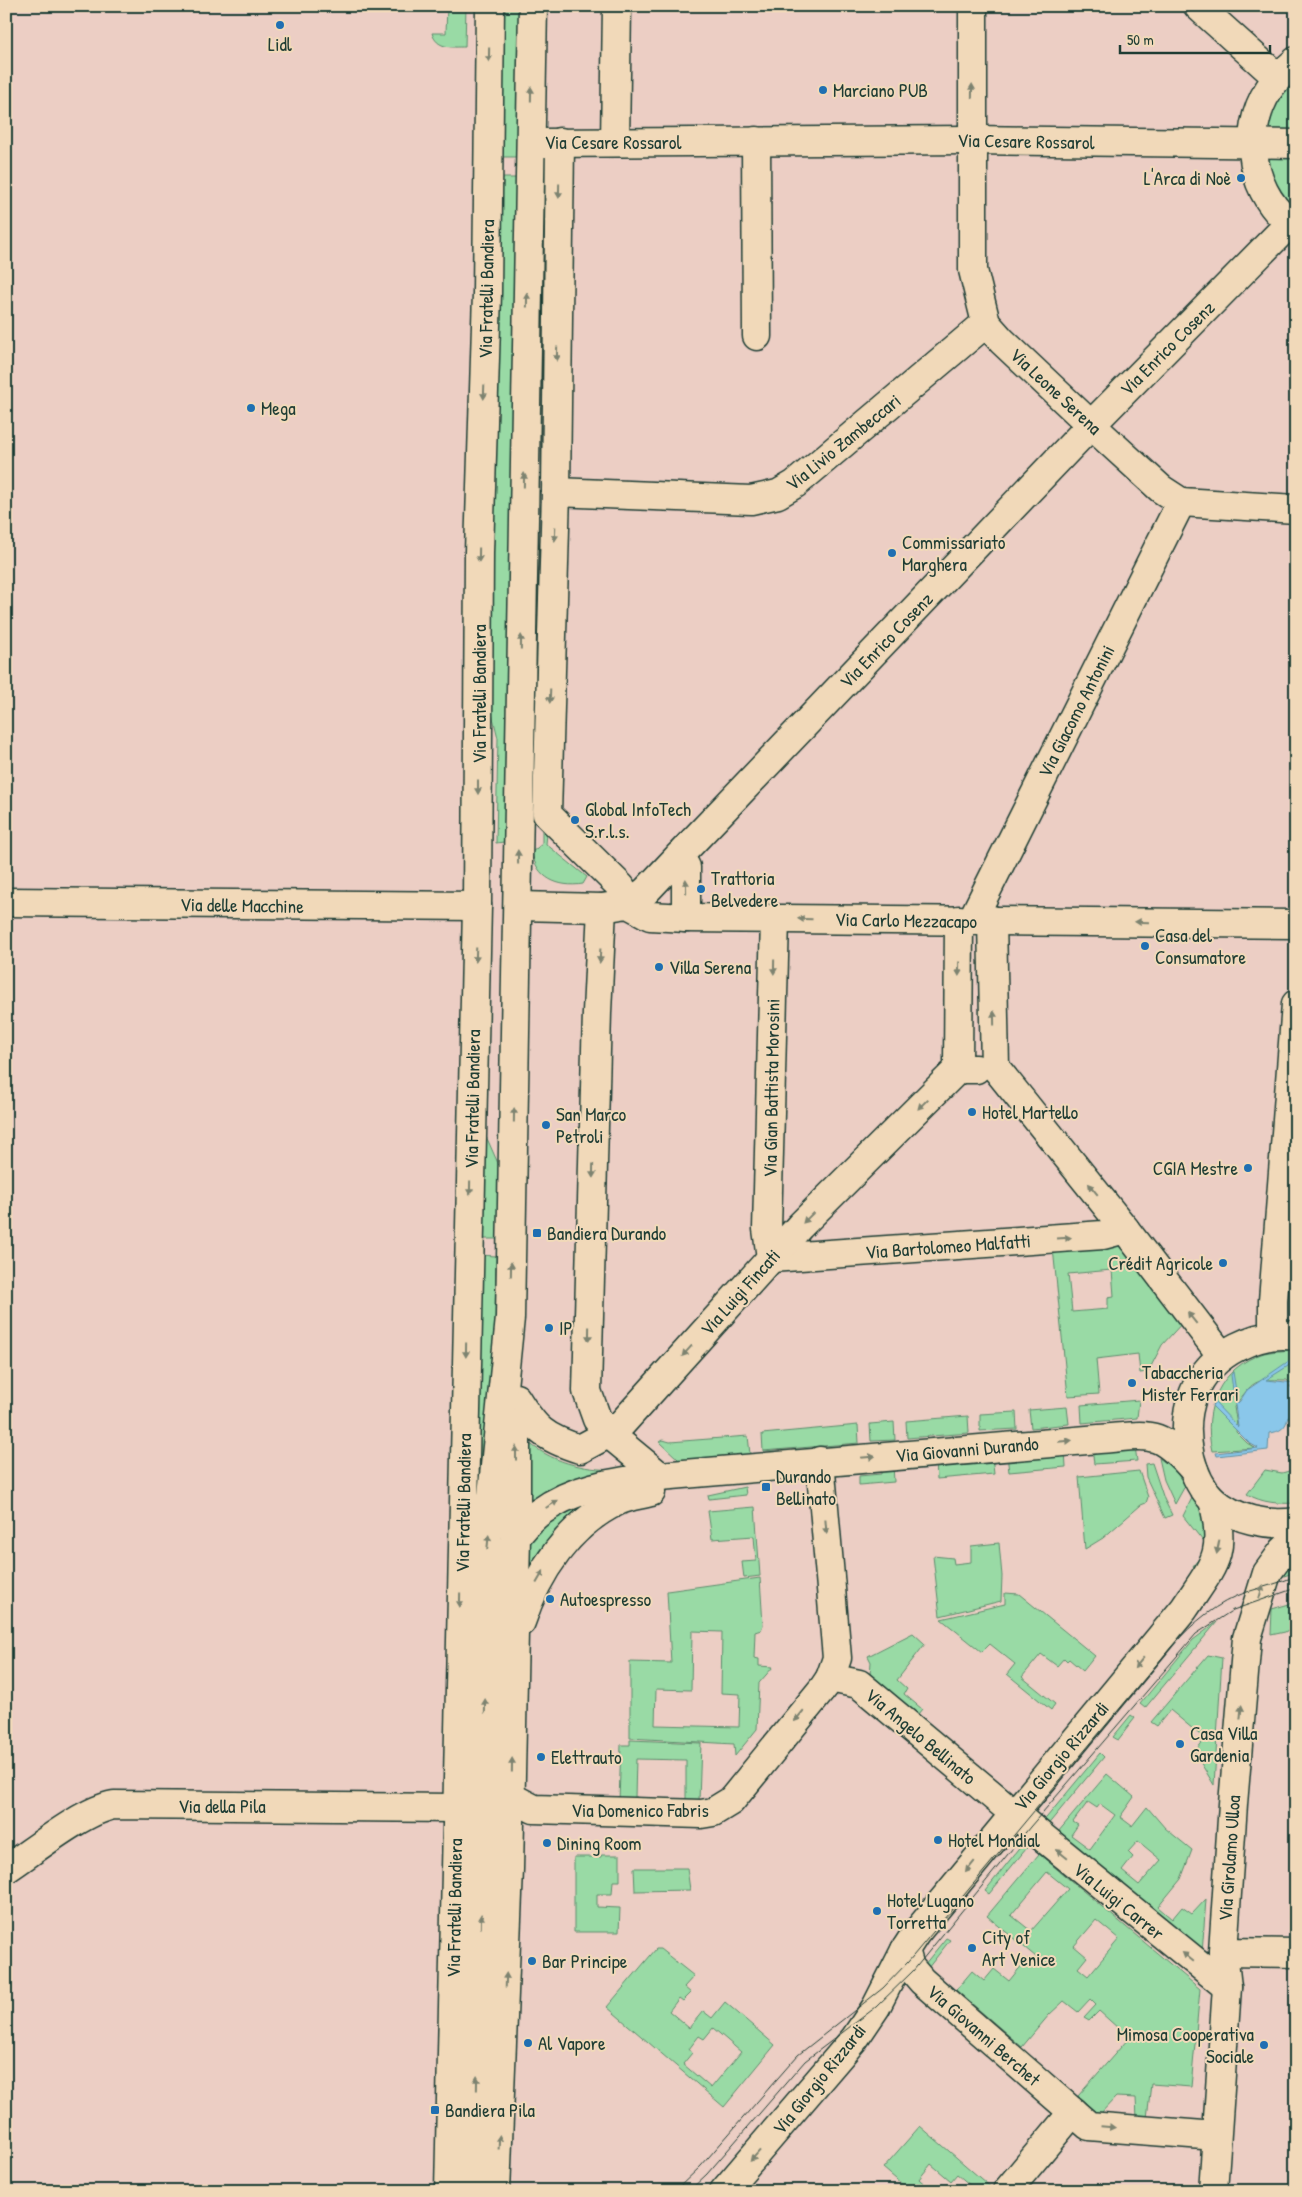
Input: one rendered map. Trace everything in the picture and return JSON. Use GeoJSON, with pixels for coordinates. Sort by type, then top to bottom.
{"type":"FeatureCollection","features":[{"type":"Feature","properties":{"kind":"street","name":"Via Fratelli Bandiera"},"geometry":{"type":"LineString","coordinates":[[449,2191],[477,906],[479,552],[487,293],[490,6]]}},
{"type":"Feature","properties":{"kind":"street","name":"Via Fratelli Bandiera"},"geometry":{"type":"LineString","coordinates":[[470,2191],[477,2099],[487,1643],[483,1585],[510,1318],[519,906],[518,840],[533,6]]}},
{"type":"Feature","properties":{"kind":"street"},"geometry":{"type":"LineString","coordinates":[[615,142],[617,6]]}},
{"type":"Feature","properties":{"kind":"street","name":"Via Leone Serena"},"geometry":{"type":"LineString","coordinates":[[973,6],[971,140],[973,270],[986,323],[1002,341],[1091,425],[1161,488],[1181,502]]}},
{"type":"Feature","properties":{"kind":"street"},"geometry":{"type":"LineString","coordinates":[[1198,6],[1286,69],[1260,104],[1254,124],[1252,144],[1258,178],[1266,195],[1276,210],[1293,225]]}},
{"type":"Feature","properties":{"kind":"street","name":"Via Cesare Rossarol"},"geometry":{"type":"LineString","coordinates":[[530,143],[971,140],[1296,144]]}},
{"type":"Feature","properties":{"kind":"street"},"geometry":{"type":"LineString","coordinates":[[560,142],[556,492],[547,814],[621,887],[615,906],[597,1012],[587,1391],[597,1419],[609,1434],[660,1476]]}},
{"type":"Feature","properties":{"kind":"street"},"geometry":{"type":"LineString","coordinates":[[756,142],[757,336]]}},
{"type":"Feature","properties":{"kind":"street","name":"Via Enrico Cosenz"},"geometry":{"type":"LineString","coordinates":[[615,906],[646,891],[1091,425],[1293,225]]}},
{"type":"Feature","properties":{"kind":"street","name":"Via Livio Zambeccari"},"geometry":{"type":"LineString","coordinates":[[556,492],[750,500],[778,494],[795,484],[986,323]]}},
{"type":"Feature","properties":{"kind":"street"},"geometry":{"type":"LineString","coordinates":[[1181,502],[1296,509]]}},
{"type":"Feature","properties":{"kind":"street","name":"Via Giacomo Antonini"},"geometry":{"type":"LineString","coordinates":[[975,929],[1181,502]]}},
{"type":"Feature","properties":{"kind":"street"},"geometry":{"type":"LineString","coordinates":[[679,856],[686,868],[686,918]]}},
{"type":"Feature","properties":{"kind":"street","name":"Via delle Macchine"},"geometry":{"type":"LineString","coordinates":[[6,902],[519,906]]}},
{"type":"Feature","properties":{"kind":"street","name":"Via Carlo Mezzacapo"},"geometry":{"type":"LineString","coordinates":[[519,906],[615,906],[650,916],[775,919],[975,929],[1296,924]]}},
{"type":"Feature","properties":{"kind":"street","name":"Via Gian Battista Morosini"},"geometry":{"type":"LineString","coordinates":[[770,1258],[767,1229],[775,919]]}},
{"type":"Feature","properties":{"kind":"street"},"geometry":{"type":"LineString","coordinates":[[975,929],[958,1069],[994,1067]]}},
{"type":"Feature","properties":{"kind":"street"},"geometry":{"type":"LineString","coordinates":[[975,929],[994,1067],[1125,1228],[1222,1356]]}},
{"type":"Feature","properties":{"kind":"street"},"geometry":{"type":"LineString","coordinates":[[1296,1004],[1273,1301],[1284,1335],[1245,1343],[1222,1356],[1201,1378],[1187,1412],[1187,1438],[1194,1470],[1199,1483],[1212,1500],[1229,1511],[1247,1519],[1270,1523],[1296,1522]]}},
{"type":"Feature","properties":{"kind":"street","name":"Via Luigi Fincati"},"geometry":{"type":"LineString","coordinates":[[516,1398],[530,1420],[554,1441],[580,1449],[609,1434],[623,1423],[770,1258],[958,1069]]}},
{"type":"Feature","properties":{"kind":"street","name":"Via Bartolomeo Malfatti"},"geometry":{"type":"LineString","coordinates":[[770,1258],[1103,1235],[1125,1228]]}},
{"type":"Feature","properties":{"kind":"street","name":"Via Fratelli Bandiera"},"geometry":{"type":"LineString","coordinates":[[496,2191],[502,2068],[516,1638],[516,1398],[510,1318]]}},
{"type":"Feature","properties":{"kind":"street","name":"Via Giovanni Durando"},"geometry":{"type":"LineString","coordinates":[[516,1537],[538,1513],[567,1495],[598,1486],[660,1476],[727,1469],[1147,1436],[1157,1437],[1165,1441],[1194,1470]]}},
{"type":"Feature","properties":{"kind":"street"},"geometry":{"type":"LineString","coordinates":[[820,1461],[837,1658],[830,1678]]}},
{"type":"Feature","properties":{"kind":"street","name":"Via Giovanni Durando"},"geometry":{"type":"LineString","coordinates":[[516,1638],[538,1578],[555,1553],[600,1511],[619,1500],[670,1488],[727,1469]]}},
{"type":"Feature","properties":{"kind":"street","name":"Via Giorgio Rizzardi"},"geometry":{"type":"LineString","coordinates":[[724,2191],[855,2038],[880,1999],[905,1950],[916,1933],[1170,1626],[1209,1572],[1216,1558],[1220,1542],[1219,1524],[1212,1500]]}},
{"type":"Feature","properties":{"kind":"street","name":"Via Fratelli Bandiera"},"geometry":{"type":"LineString","coordinates":[[487,1643],[516,1537]]}},
{"type":"Feature","properties":{"kind":"street","name":"Via Girolamo Ulloa"},"geometry":{"type":"LineString","coordinates":[[1212,2191],[1226,1986],[1223,1952],[1247,1638],[1267,1573],[1283,1551],[1296,1539]]}},
{"type":"Feature","properties":{"kind":"street","name":"Via Domenico Fabris"},"geometry":{"type":"LineString","coordinates":[[511,1797],[534,1809],[713,1812],[724,1808],[830,1678]]}},
{"type":"Feature","properties":{"kind":"street","name":"Via Angelo Bellinato"},"geometry":{"type":"LineString","coordinates":[[830,1678],[859,1684],[1014,1813]]}},
{"type":"Feature","properties":{"kind":"street","name":"Via della Pila"},"geometry":{"type":"LineString","coordinates":[[6,1869],[92,1812],[99,1808],[114,1805],[456,1808]]}},
{"type":"Feature","properties":{"kind":"street","name":"Via Luigi Carrer"},"geometry":{"type":"LineString","coordinates":[[1014,1813],[1226,1986]]}},
{"type":"Feature","properties":{"kind":"street","name":"Via Giovanni Berchet"},"geometry":{"type":"LineString","coordinates":[[905,1950],[910,1967],[922,1981],[1090,2126],[1216,2136]]}},
{"type":"Feature","properties":{"kind":"street"},"geometry":{"type":"LineString","coordinates":[[1223,1952],[1296,1953]]}},
{"type":"Feature","properties":{"kind":"street"},"geometry":{"type":"LineString","coordinates":[[1007,2191],[1073,2112]]}},
{"type":"Feature","properties":{"kind":"green space"},"geometry":{"type":"Polygon","coordinates":[[[447,6],[466,6],[465,47],[445,46],[434,38],[432,33],[446,33],[447,6]]]}},
{"type":"Feature","properties":{"kind":"green space"},"geometry":{"type":"Polygon","coordinates":[[[504,6],[520,6],[517,157],[502,157],[504,6]]]}},
{"type":"Feature","properties":{"kind":"green space"},"geometry":{"type":"Polygon","coordinates":[[[1296,77],[1296,209],[1282,194],[1273,178],[1268,161],[1266,143],[1268,125],[1274,108],[1283,92],[1296,77]]]}},
{"type":"Feature","properties":{"kind":"green space"},"geometry":{"type":"Polygon","coordinates":[[[502,178],[517,178],[504,842],[496,843],[498,738],[490,705],[502,178]]]}},
{"type":"Feature","properties":{"kind":"green space"},"geometry":{"type":"Polygon","coordinates":[[[542,827],[547,833],[546,844],[587,877],[583,884],[574,885],[557,882],[543,875],[538,869],[532,852],[542,844],[542,827]]]}},
{"type":"Feature","properties":{"kind":"green space"},"geometry":{"type":"Polygon","coordinates":[[[485,1134],[501,1170],[499,1239],[481,1239],[485,1134]]]}},
{"type":"Feature","properties":{"kind":"green space"},"geometry":{"type":"Polygon","coordinates":[[[1121,1242],[1184,1321],[1162,1345],[1148,1372],[1140,1373],[1138,1354],[1096,1359],[1099,1394],[1068,1396],[1053,1248],[1121,1242]],[[1112,1270],[1068,1274],[1072,1312],[1108,1309],[1108,1297],[1114,1296],[1112,1270]]]}},
{"type":"Feature","properties":{"kind":"green space"},"geometry":{"type":"Polygon","coordinates":[[[480,1255],[496,1256],[494,1397],[475,1590],[480,1255]]]}},
{"type":"Feature","properties":{"kind":"green space"},"geometry":{"type":"Polygon","coordinates":[[[1291,1350],[1296,1352],[1296,1390],[1287,1380],[1260,1381],[1250,1387],[1234,1407],[1237,1425],[1236,1432],[1255,1448],[1212,1451],[1210,1420],[1212,1405],[1226,1379],[1236,1368],[1264,1353],[1291,1350]]]}},
{"type":"Feature","properties":{"kind":"green space"},"geometry":{"type":"Polygon","coordinates":[[[1139,1400],[1137,1418],[1082,1423],[1081,1405],[1139,1400]]]}},
{"type":"Feature","properties":{"kind":"green space"},"geometry":{"type":"Polygon","coordinates":[[[1067,1407],[1069,1424],[1031,1428],[1029,1410],[1067,1407]]]}},
{"type":"Feature","properties":{"kind":"green space"},"geometry":{"type":"Polygon","coordinates":[[[1016,1412],[1017,1429],[980,1431],[980,1414],[1016,1412]]]}},
{"type":"Feature","properties":{"kind":"green space"},"geometry":{"type":"Polygon","coordinates":[[[968,1416],[969,1433],[907,1438],[906,1421],[968,1416]]]}},
{"type":"Feature","properties":{"kind":"green space"},"geometry":{"type":"Polygon","coordinates":[[[894,1422],[895,1440],[871,1441],[870,1424],[894,1422]]]}},
{"type":"Feature","properties":{"kind":"green space"},"geometry":{"type":"Polygon","coordinates":[[[858,1425],[859,1443],[763,1451],[762,1434],[858,1425]]]}},
{"type":"Feature","properties":{"kind":"green space"},"geometry":{"type":"Polygon","coordinates":[[[748,1436],[750,1454],[679,1460],[660,1442],[663,1440],[670,1442],[748,1436]]]}},
{"type":"Feature","properties":{"kind":"green space"},"geometry":{"type":"Polygon","coordinates":[[[529,1443],[551,1456],[573,1465],[597,1469],[623,1470],[527,1506],[529,1443]]]}},
{"type":"Feature","properties":{"kind":"green space"},"geometry":{"type":"Polygon","coordinates":[[[1135,1446],[1137,1461],[1094,1464],[1092,1448],[1135,1446]]]}},
{"type":"Feature","properties":{"kind":"green space"},"geometry":{"type":"Polygon","coordinates":[[[1065,1450],[1066,1467],[1009,1472],[1007,1455],[1065,1450]]]}},
{"type":"Feature","properties":{"kind":"green space"},"geometry":{"type":"Polygon","coordinates":[[[992,1456],[994,1474],[937,1479],[936,1461],[992,1456]]]}},
{"type":"Feature","properties":{"kind":"green space"},"geometry":{"type":"Polygon","coordinates":[[[1159,1458],[1175,1470],[1185,1486],[1175,1504],[1164,1480],[1159,1458]]]}},
{"type":"Feature","properties":{"kind":"green space"},"geometry":{"type":"Polygon","coordinates":[[[1152,1463],[1164,1499],[1172,1515],[1165,1518],[1146,1477],[1145,1464],[1152,1463]]]}},
{"type":"Feature","properties":{"kind":"green space"},"geometry":{"type":"Polygon","coordinates":[[[893,1465],[894,1482],[859,1485],[859,1476],[881,1474],[881,1466],[893,1465]]]}},
{"type":"Feature","properties":{"kind":"green space"},"geometry":{"type":"Polygon","coordinates":[[[1296,1469],[1296,1503],[1271,1502],[1247,1494],[1265,1470],[1282,1473],[1296,1469]]]}},
{"type":"Feature","properties":{"kind":"green space"},"geometry":{"type":"Polygon","coordinates":[[[1139,1471],[1148,1497],[1146,1503],[1141,1505],[1103,1538],[1085,1549],[1079,1477],[1139,1471]]]}},
{"type":"Feature","properties":{"kind":"green space"},"geometry":{"type":"Polygon","coordinates":[[[745,1487],[746,1495],[709,1499],[708,1495],[745,1487]]]}},
{"type":"Feature","properties":{"kind":"green space"},"geometry":{"type":"Polygon","coordinates":[[[595,1496],[529,1578],[526,1544],[538,1527],[595,1496]]]}},
{"type":"Feature","properties":{"kind":"green space"},"geometry":{"type":"Polygon","coordinates":[[[1192,1498],[1205,1517],[1211,1533],[1209,1551],[1197,1571],[1193,1566],[1207,1546],[1183,1516],[1192,1498]]]}},
{"type":"Feature","properties":{"kind":"green space"},"geometry":{"type":"Polygon","coordinates":[[[755,1507],[760,1576],[744,1578],[742,1562],[756,1561],[754,1536],[712,1539],[708,1511],[755,1507]]]}},
{"type":"Feature","properties":{"kind":"green space"},"geometry":{"type":"Polygon","coordinates":[[[999,1543],[1002,1576],[1001,1601],[940,1616],[933,1556],[953,1558],[954,1564],[971,1562],[971,1546],[999,1543]]]}},
{"type":"Feature","properties":{"kind":"green space"},"geometry":{"type":"Polygon","coordinates":[[[1296,1554],[1296,1572],[1272,1580],[1296,1554]]]}},
{"type":"Feature","properties":{"kind":"green space"},"geometry":{"type":"Polygon","coordinates":[[[760,1578],[763,1625],[761,1630],[755,1632],[754,1658],[759,1659],[759,1666],[773,1667],[759,1683],[757,1729],[735,1756],[734,1744],[630,1738],[630,1662],[671,1663],[667,1591],[760,1578]],[[692,1631],[691,1690],[656,1689],[655,1725],[739,1727],[740,1694],[721,1693],[722,1632],[692,1631]]]}},
{"type":"Feature","properties":{"kind":"green space"},"geometry":{"type":"Polygon","coordinates":[[[1005,1593],[1019,1594],[1095,1656],[1083,1671],[1069,1659],[1067,1661],[1064,1658],[1057,1666],[1041,1654],[1022,1677],[1055,1704],[1051,1710],[1007,1674],[1015,1664],[990,1644],[982,1652],[941,1619],[1005,1604],[1005,1593]]]}},
{"type":"Feature","properties":{"kind":"green space"},"geometry":{"type":"Polygon","coordinates":[[[1296,1602],[1296,1625],[1285,1632],[1271,1635],[1272,1609],[1296,1602]]]}},
{"type":"Feature","properties":{"kind":"green space"},"geometry":{"type":"Polygon","coordinates":[[[1217,1622],[1145,1708],[1140,1704],[1193,1640],[1217,1622]]]}},
{"type":"Feature","properties":{"kind":"green space"},"geometry":{"type":"Polygon","coordinates":[[[913,1633],[925,1644],[897,1680],[907,1689],[904,1694],[922,1709],[918,1714],[870,1675],[871,1662],[868,1656],[913,1633]]]}},
{"type":"Feature","properties":{"kind":"green space"},"geometry":{"type":"Polygon","coordinates":[[[1208,1655],[1222,1658],[1214,1785],[1199,1760],[1192,1755],[1205,1739],[1170,1710],[1157,1726],[1151,1722],[1208,1655]]]}},
{"type":"Feature","properties":{"kind":"green space"},"geometry":{"type":"Polygon","coordinates":[[[1131,1715],[1135,1718],[1118,1740],[1113,1737],[1131,1715]]]}},
{"type":"Feature","properties":{"kind":"green space"},"geometry":{"type":"Polygon","coordinates":[[[630,1740],[701,1743],[699,1801],[686,1801],[686,1760],[636,1759],[635,1797],[637,1797],[637,1801],[619,1801],[621,1745],[630,1745],[630,1740]]]}},
{"type":"Feature","properties":{"kind":"green space"},"geometry":{"type":"Polygon","coordinates":[[[1100,1753],[1104,1757],[1046,1827],[1042,1823],[1100,1753]]]}},
{"type":"Feature","properties":{"kind":"green space"},"geometry":{"type":"Polygon","coordinates":[[[1107,1774],[1134,1797],[1120,1817],[1132,1826],[1147,1807],[1165,1828],[1192,1850],[1181,1879],[1158,1907],[1172,1919],[1182,1907],[1192,1914],[1206,1899],[1202,1954],[1058,1832],[1107,1774]],[[1088,1802],[1073,1822],[1078,1825],[1071,1835],[1090,1849],[1115,1815],[1100,1804],[1097,1808],[1088,1802]],[[1138,1841],[1128,1852],[1133,1857],[1122,1871],[1139,1885],[1161,1860],[1138,1841]]]}},
{"type":"Feature","properties":{"kind":"green space"},"geometry":{"type":"Polygon","coordinates":[[[1026,1840],[1031,1843],[989,1894],[985,1891],[1026,1840]]]}},
{"type":"Feature","properties":{"kind":"green space"},"geometry":{"type":"Polygon","coordinates":[[[1039,1854],[1200,1989],[1191,2087],[1151,2084],[1147,2118],[1137,2118],[1136,2098],[1116,2097],[1099,2115],[1078,2096],[1129,2038],[1099,2011],[1089,2021],[1084,2018],[1096,2005],[1090,1999],[1078,2012],[1064,2001],[1049,2015],[1022,2047],[956,1990],[972,1971],[984,1981],[994,1969],[1009,1981],[1027,1959],[1031,1962],[1036,1957],[987,1916],[1039,1854]],[[1047,1872],[1011,1915],[1031,1931],[1068,1889],[1047,1872]],[[1096,1920],[1074,1946],[1087,1957],[1078,1968],[1088,1976],[1119,1939],[1096,1920]]]}},
{"type":"Feature","properties":{"kind":"green space"},"geometry":{"type":"Polygon","coordinates":[[[601,1855],[620,1855],[620,1881],[613,1881],[612,1894],[597,1894],[597,1907],[620,1908],[619,1932],[574,1932],[574,1857],[601,1857],[601,1855]]]}},
{"type":"Feature","properties":{"kind":"green space"},"geometry":{"type":"Polygon","coordinates":[[[634,1868],[687,1868],[690,1890],[635,1891],[634,1868]]]}},
{"type":"Feature","properties":{"kind":"green space"},"geometry":{"type":"Polygon","coordinates":[[[946,1938],[950,1940],[928,1968],[924,1965],[946,1938]]]}},
{"type":"Feature","properties":{"kind":"green space"},"geometry":{"type":"Polygon","coordinates":[[[656,1949],[660,1949],[694,1976],[684,1987],[691,1993],[683,2001],[679,1998],[669,2011],[689,2028],[703,2011],[712,2018],[725,2002],[775,2045],[724,2107],[607,2007],[656,1949]],[[713,2028],[704,2039],[699,2036],[689,2049],[692,2053],[683,2064],[711,2088],[741,2052],[713,2028]]]}},
{"type":"Feature","properties":{"kind":"green space"},"geometry":{"type":"Polygon","coordinates":[[[920,2126],[994,2190],[977,2191],[957,2174],[951,2181],[931,2164],[919,2179],[931,2190],[910,2191],[883,2168],[920,2126]]]}},
{"type":"Feature","properties":{"kind":"water"},"geometry":{"type":"Polygon","coordinates":[[[1296,1356],[1296,1361],[1266,1380],[1296,1383],[1296,1386],[1289,1386],[1296,1391],[1296,1417],[1288,1417],[1282,1429],[1269,1433],[1268,1450],[1217,1456],[1216,1453],[1258,1448],[1249,1443],[1212,1406],[1214,1402],[1238,1427],[1231,1375],[1233,1372],[1238,1404],[1247,1390],[1296,1356]]]}},
{"type":"Feature","properties":{"kind":"tram line"},"geometry":{"type":"LineString","coordinates":[[675,2191],[701,2166],[798,2055],[883,1988],[908,1962],[1180,1637],[1206,1614],[1236,1596],[1296,1576]]}},
{"type":"Feature","properties":{"kind":"tram line"},"geometry":{"type":"LineString","coordinates":[[689,2191],[707,2174],[805,2061],[876,2007],[913,1971],[1030,1827],[1196,1634],[1233,1610],[1296,1588]]}},
{"type":"Feature","properties":{"kind":"place","name":"Lidl"},"geometry":{"type":"Point","coordinates":[280,25]}},
{"type":"Feature","properties":{"kind":"place","name":"Marciano PUB"},"geometry":{"type":"Point","coordinates":[823,90]}},
{"type":"Feature","properties":{"kind":"place","name":"L'Arca di Noè"},"geometry":{"type":"Point","coordinates":[1241,178]}},
{"type":"Feature","properties":{"kind":"place","name":"Mega"},"geometry":{"type":"Point","coordinates":[251,408]}},
{"type":"Feature","properties":{"kind":"place","name":"Commissariato Marghera"},"geometry":{"type":"Point","coordinates":[892,553]}},
{"type":"Feature","properties":{"kind":"place","name":"Global InfoTech S.r.l.s."},"geometry":{"type":"Point","coordinates":[575,820]}},
{"type":"Feature","properties":{"kind":"place","name":"Trattoria Belvedere"},"geometry":{"type":"Point","coordinates":[701,889]}},
{"type":"Feature","properties":{"kind":"place","name":"Casa del Consumatore"},"geometry":{"type":"Point","coordinates":[1145,946]}},
{"type":"Feature","properties":{"kind":"place","name":"Villa Serena"},"geometry":{"type":"Point","coordinates":[659,967]}},
{"type":"Feature","properties":{"kind":"place","name":"Hotel Martello"},"geometry":{"type":"Point","coordinates":[972,1112]}},
{"type":"Feature","properties":{"kind":"place","name":"San Marco Petroli"},"geometry":{"type":"Point","coordinates":[546,1125]}},
{"type":"Feature","properties":{"kind":"place","name":"CGIA Mestre"},"geometry":{"type":"Point","coordinates":[1248,1168]}},
{"type":"Feature","properties":{"kind":"place","name":"Bandiera Durando"},"geometry":{"type":"Point","coordinates":[537,1233]}},
{"type":"Feature","properties":{"kind":"place","name":"Crédit Agricole"},"geometry":{"type":"Point","coordinates":[1223,1263]}},
{"type":"Feature","properties":{"kind":"place","name":"IP"},"geometry":{"type":"Point","coordinates":[549,1328]}},
{"type":"Feature","properties":{"kind":"place","name":"Tabaccheria Mister Ferrari"},"geometry":{"type":"Point","coordinates":[1132,1383]}},
{"type":"Feature","properties":{"kind":"place","name":"Durando Bellinato"},"geometry":{"type":"Point","coordinates":[766,1487]}},
{"type":"Feature","properties":{"kind":"place","name":"Autoespresso"},"geometry":{"type":"Point","coordinates":[550,1599]}},
{"type":"Feature","properties":{"kind":"place","name":"Casa Villa Gardenia"},"geometry":{"type":"Point","coordinates":[1180,1744]}},
{"type":"Feature","properties":{"kind":"place","name":"Elettrauto"},"geometry":{"type":"Point","coordinates":[541,1757]}},
{"type":"Feature","properties":{"kind":"place","name":"Hotel Mondial"},"geometry":{"type":"Point","coordinates":[938,1840]}},
{"type":"Feature","properties":{"kind":"place","name":"Dining Room"},"geometry":{"type":"Point","coordinates":[547,1843]}},
{"type":"Feature","properties":{"kind":"place","name":"Hotel Lugano Torretta"},"geometry":{"type":"Point","coordinates":[877,1911]}},
{"type":"Feature","properties":{"kind":"place","name":"City of Art Venice"},"geometry":{"type":"Point","coordinates":[972,1948]}},
{"type":"Feature","properties":{"kind":"place","name":"Bar Principe"},"geometry":{"type":"Point","coordinates":[532,1961]}},
{"type":"Feature","properties":{"kind":"place","name":"Al Vapore"},"geometry":{"type":"Point","coordinates":[528,2043]}},
{"type":"Feature","properties":{"kind":"place","name":"Mimosa Cooperativa Sociale"},"geometry":{"type":"Point","coordinates":[1264,2045]}},
{"type":"Feature","properties":{"kind":"place","name":"Bandiera Pila"},"geometry":{"type":"Point","coordinates":[435,2110]}}]}
